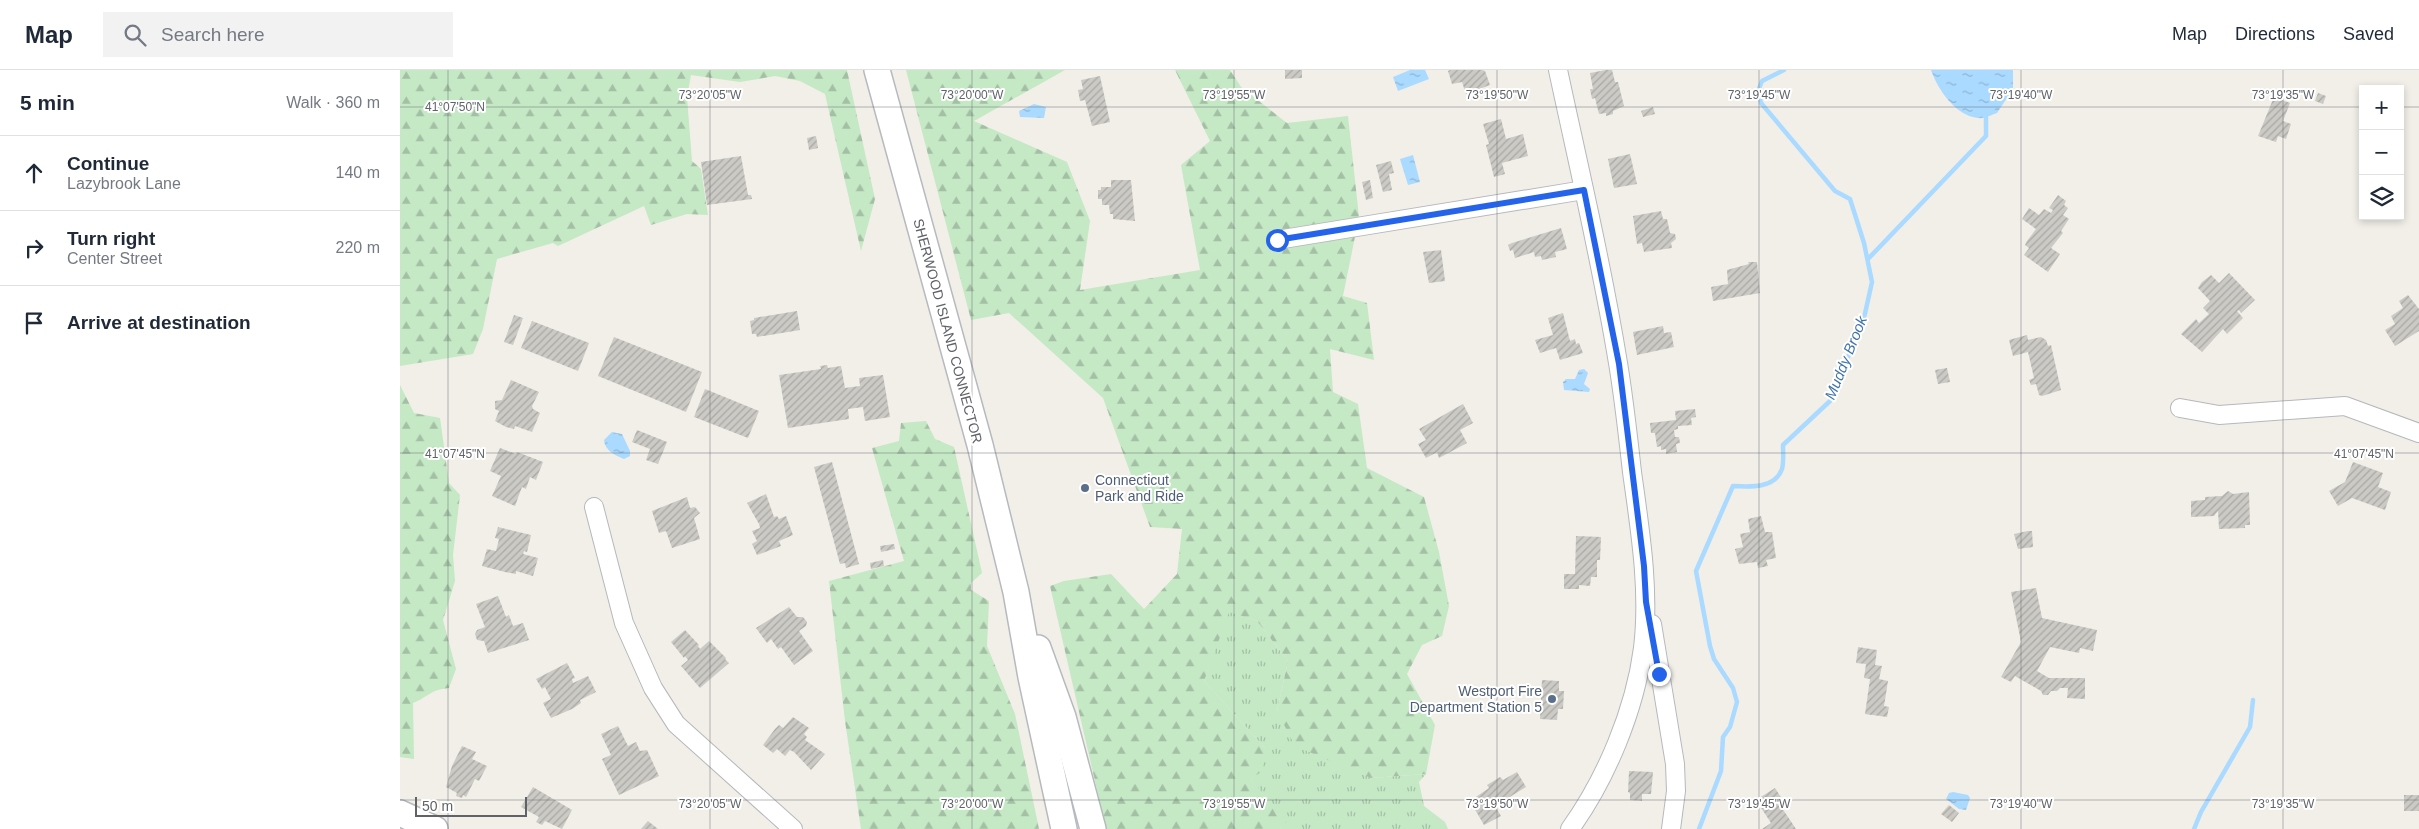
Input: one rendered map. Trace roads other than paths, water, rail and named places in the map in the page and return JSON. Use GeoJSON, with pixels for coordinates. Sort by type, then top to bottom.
{"type":"FeatureCollection","features":[{"type":"Feature","properties":{"kind":"main road","name":"SHERWOOD ISLAND CONNECTOR"},"geometry":{"type":"LineString","coordinates":[[877,70],[980,445],[1016,592],[1031,676],[1064,829]]}},
{"type":"Feature","properties":{"kind":"main road","name":"SHERWOOD ISLAND CONNECTOR"},"geometry":{"type":"LineString","coordinates":[[1016,592],[1063,717],[1093,829]]}},
{"type":"Feature","properties":{"kind":"main road"},"geometry":{"type":"LineString","coordinates":[[400,813],[434,829]]}},
{"type":"Feature","properties":{"kind":"street"},"geometry":{"type":"LineString","coordinates":[[1558,70],[1619,364],[1644,566],[1646,602],[1643,648],[1629,710],[1586,807],[1570,829]]}},
{"type":"Feature","properties":{"kind":"street"},"geometry":{"type":"LineString","coordinates":[[1277,240],[1584,190]]}},
{"type":"Feature","properties":{"kind":"street"},"geometry":{"type":"LineString","coordinates":[[2180,408],[2219,415],[2345,406],[2419,433]]}},
{"type":"Feature","properties":{"kind":"street"},"geometry":{"type":"LineString","coordinates":[[594,507],[624,623],[653,688],[676,724],[793,829]]}},
{"type":"Feature","properties":{"kind":"street"},"geometry":{"type":"LineString","coordinates":[[1646,602],[1675,764],[1676,791],[1671,829]]}},
{"type":"Feature","properties":{"kind":"water"},"geometry":{"type":"Polygon","coordinates":[[[1410,70],[1425,70],[1429,79],[1398,91],[1393,77],[1410,70]]]}},
{"type":"Feature","properties":{"kind":"water"},"geometry":{"type":"Polygon","coordinates":[[[1931,70],[2013,70],[2013,89],[1997,113],[1978,118],[1962,112],[1949,101],[1938,86],[1931,70]]]}},
{"type":"Feature","properties":{"kind":"water"},"geometry":{"type":"Polygon","coordinates":[[[1034,104],[1046,107],[1044,118],[1020,117],[1019,111],[1034,104]]]}},
{"type":"Feature","properties":{"kind":"water"},"geometry":{"type":"Polygon","coordinates":[[[1413,155],[1420,182],[1408,185],[1400,159],[1413,155]]]}},
{"type":"Feature","properties":{"kind":"water"},"geometry":{"type":"Polygon","coordinates":[[[1584,369],[1588,373],[1584,384],[1590,389],[1589,392],[1564,390],[1563,382],[1566,379],[1575,379],[1579,370],[1584,369]]]}},
{"type":"Feature","properties":{"kind":"water"},"geometry":{"type":"Polygon","coordinates":[[[612,432],[622,434],[630,451],[630,456],[624,459],[606,447],[604,440],[612,432]]]}},
{"type":"Feature","properties":{"kind":"water"},"geometry":{"type":"Polygon","coordinates":[[[1949,793],[1968,795],[1970,798],[1966,810],[1959,809],[1946,799],[1949,793]]]}},
{"type":"Feature","properties":{"kind":"waterway","name":"Muddy Brook"},"geometry":{"type":"LineString","coordinates":[[1699,829],[1721,771],[1723,737],[1730,727],[1737,702],[1733,688],[1714,659],[1696,571],[1733,486],[1761,485],[1779,476],[1782,469],[1783,445],[1830,401],[1864,318],[1872,282],[1864,243],[1850,199],[1835,191],[1761,103],[1758,91],[1762,81],[1784,70]]}},
{"type":"Feature","properties":{"kind":"waterway"},"geometry":{"type":"LineString","coordinates":[[1868,259],[1986,136],[1986,117]]}},
{"type":"Feature","properties":{"kind":"waterway"},"geometry":{"type":"LineString","coordinates":[[2194,829],[2201,812],[2250,727],[2253,700]]}},
{"type":"Feature","properties":{"kind":"place","name":"Connecticut Park and Ride"},"geometry":{"type":"Point","coordinates":[1085,488]}},
{"type":"Feature","properties":{"kind":"place","name":"Westport Fire Department Station 5"},"geometry":{"type":"Point","coordinates":[1552,699]}}]}
